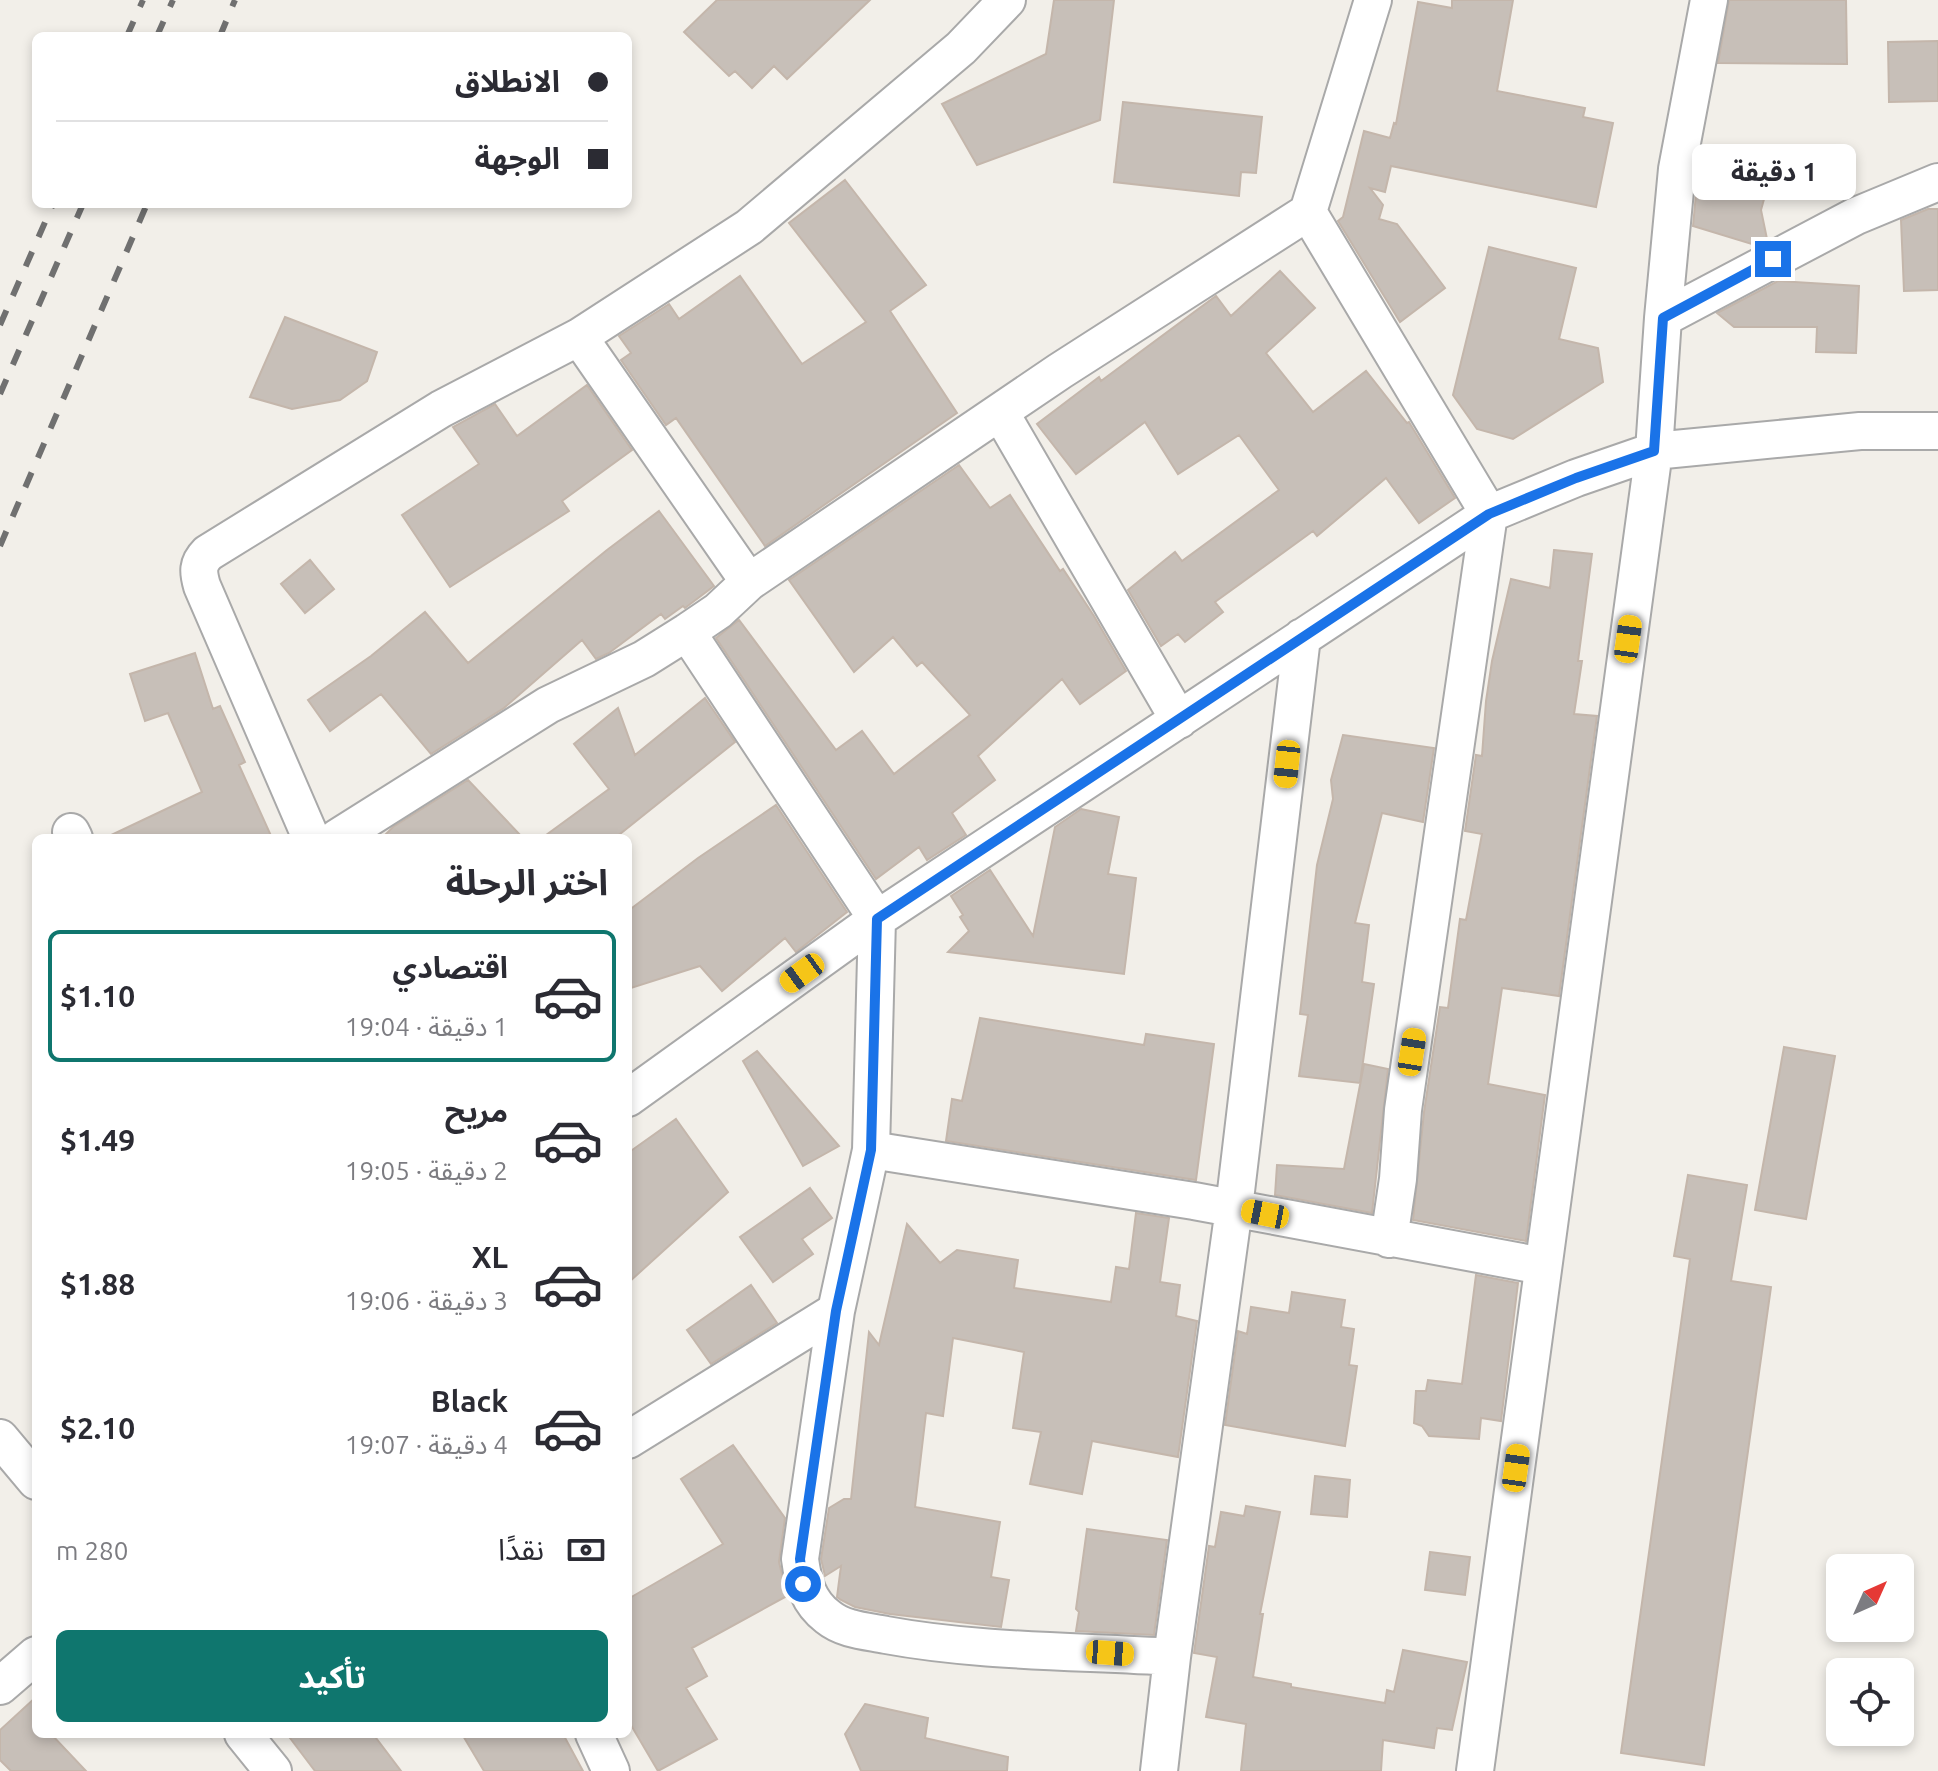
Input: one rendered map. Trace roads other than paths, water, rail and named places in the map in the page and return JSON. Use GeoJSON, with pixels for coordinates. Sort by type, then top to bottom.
{"type":"FeatureCollection","features":[{"type":"Feature","properties":{"kind":"street"},"geometry":{"type":"LineString","coordinates":[[309,834],[202,586],[198,573],[200,561],[208,553],[441,409],[579,337],[749,227],[961,48],[1007,0]]}},
{"type":"Feature","properties":{"kind":"street"},"geometry":{"type":"LineString","coordinates":[[343,834],[548,705],[644,659],[687,632],[718,611],[749,582],[1000,412],[1308,212],[1373,0]]}},
{"type":"Feature","properties":{"kind":"street"},"geometry":{"type":"LineString","coordinates":[[1475,1771],[1654,451],[1677,169],[1709,0]]}},
{"type":"Feature","properties":{"kind":"street"},"geometry":{"type":"LineString","coordinates":[[1663,318],[1856,216],[1938,182]]}},
{"type":"Feature","properties":{"kind":"street"},"geometry":{"type":"LineString","coordinates":[[1308,212],[1489,514],[1403,1110],[1398,1179],[1389,1239]]}},
{"type":"Feature","properties":{"kind":"street"},"geometry":{"type":"LineString","coordinates":[[579,337],[749,582]]}},
{"type":"Feature","properties":{"kind":"street"},"geometry":{"type":"LineString","coordinates":[[1000,412],[1179,720]]}},
{"type":"Feature","properties":{"kind":"street"},"geometry":{"type":"LineString","coordinates":[[632,1095],[877,919],[1489,514],[1576,478],[1654,451],[1860,431],[1938,431]]}},
{"type":"Feature","properties":{"kind":"street"},"geometry":{"type":"LineString","coordinates":[[687,632],[877,919],[871,1150],[836,1311],[800,1559],[803,1584],[827,1617],[846,1627],[924,1642],[1172,1657]]}},
{"type":"Feature","properties":{"kind":"street"},"geometry":{"type":"LineString","coordinates":[[1159,1771],[1234,1208],[1302,637]]}},
{"type":"Feature","properties":{"kind":"street"},"geometry":{"type":"LineString","coordinates":[[871,1150],[1234,1208],[1543,1266]]}},
{"type":"Feature","properties":{"kind":"street"},"geometry":{"type":"LineString","coordinates":[[632,1438],[836,1311]]}},
{"type":"Feature","properties":{"kind":"street"},"geometry":{"type":"LineString","coordinates":[[0,1438],[32,1476]]}},
{"type":"Feature","properties":{"kind":"street"},"geometry":{"type":"LineString","coordinates":[[0,1686],[32,1658]]}},
{"type":"Feature","properties":{"kind":"street"},"geometry":{"type":"LineString","coordinates":[[246,1738],[273,1771]]}},
{"type":"Feature","properties":{"kind":"street"},"geometry":{"type":"LineString","coordinates":[[596,1738],[611,1771]]}},
{"type":"Feature","properties":{"kind":"railway"},"geometry":{"type":"LineString","coordinates":[[129,32],[143,0]]}},
{"type":"Feature","properties":{"kind":"railway"},"geometry":{"type":"LineString","coordinates":[[159,32],[173,0]]}},
{"type":"Feature","properties":{"kind":"railway"},"geometry":{"type":"LineString","coordinates":[[222,32],[235,0]]}},
{"type":"Feature","properties":{"kind":"railway"},"geometry":{"type":"LineString","coordinates":[[0,325],[51,208]]}},
{"type":"Feature","properties":{"kind":"railway"},"geometry":{"type":"LineString","coordinates":[[0,394],[81,208]]}},
{"type":"Feature","properties":{"kind":"railway"},"geometry":{"type":"LineString","coordinates":[[0,546],[145,208]]}}]}
